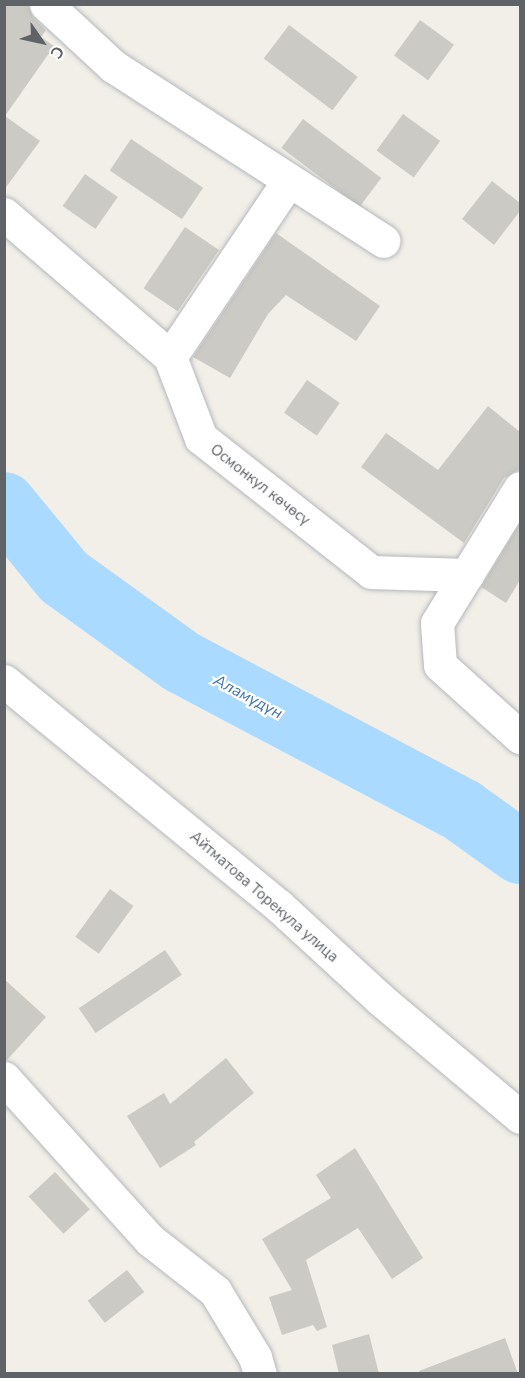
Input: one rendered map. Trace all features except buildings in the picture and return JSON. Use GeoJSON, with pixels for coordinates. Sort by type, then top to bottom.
{"type":"FeatureCollection","features":[{"type":"Feature","properties":{"kind":"street"},"geometry":{"type":"LineString","coordinates":[[46,4],[113,66],[383,242]]}},
{"type":"Feature","properties":{"kind":"street"},"geometry":{"type":"LineString","coordinates":[[170,357],[289,180]]}},
{"type":"Feature","properties":{"kind":"street","name":"Осмонкул көчөсү"},"geometry":{"type":"LineString","coordinates":[[4,213],[170,357],[201,438],[371,572],[467,575]]}},
{"type":"Feature","properties":{"kind":"street"},"geometry":{"type":"LineString","coordinates":[[520,488],[437,623],[440,665],[520,737]]}},
{"type":"Feature","properties":{"kind":"street","name":"Айтматова Торекула улица"},"geometry":{"type":"LineString","coordinates":[[4,681],[279,906],[380,999],[520,1117]]}},
{"type":"Feature","properties":{"kind":"street"},"geometry":{"type":"LineString","coordinates":[[10,1094],[150,1240],[215,1291],[255,1357],[260,1374]]}},
{"type":"Feature","properties":{"kind":"waterway","name":"Аламүдүн"},"geometry":{"type":"LineString","coordinates":[[4,504],[64,577],[182,662],[463,811],[520,852]]}}]}
